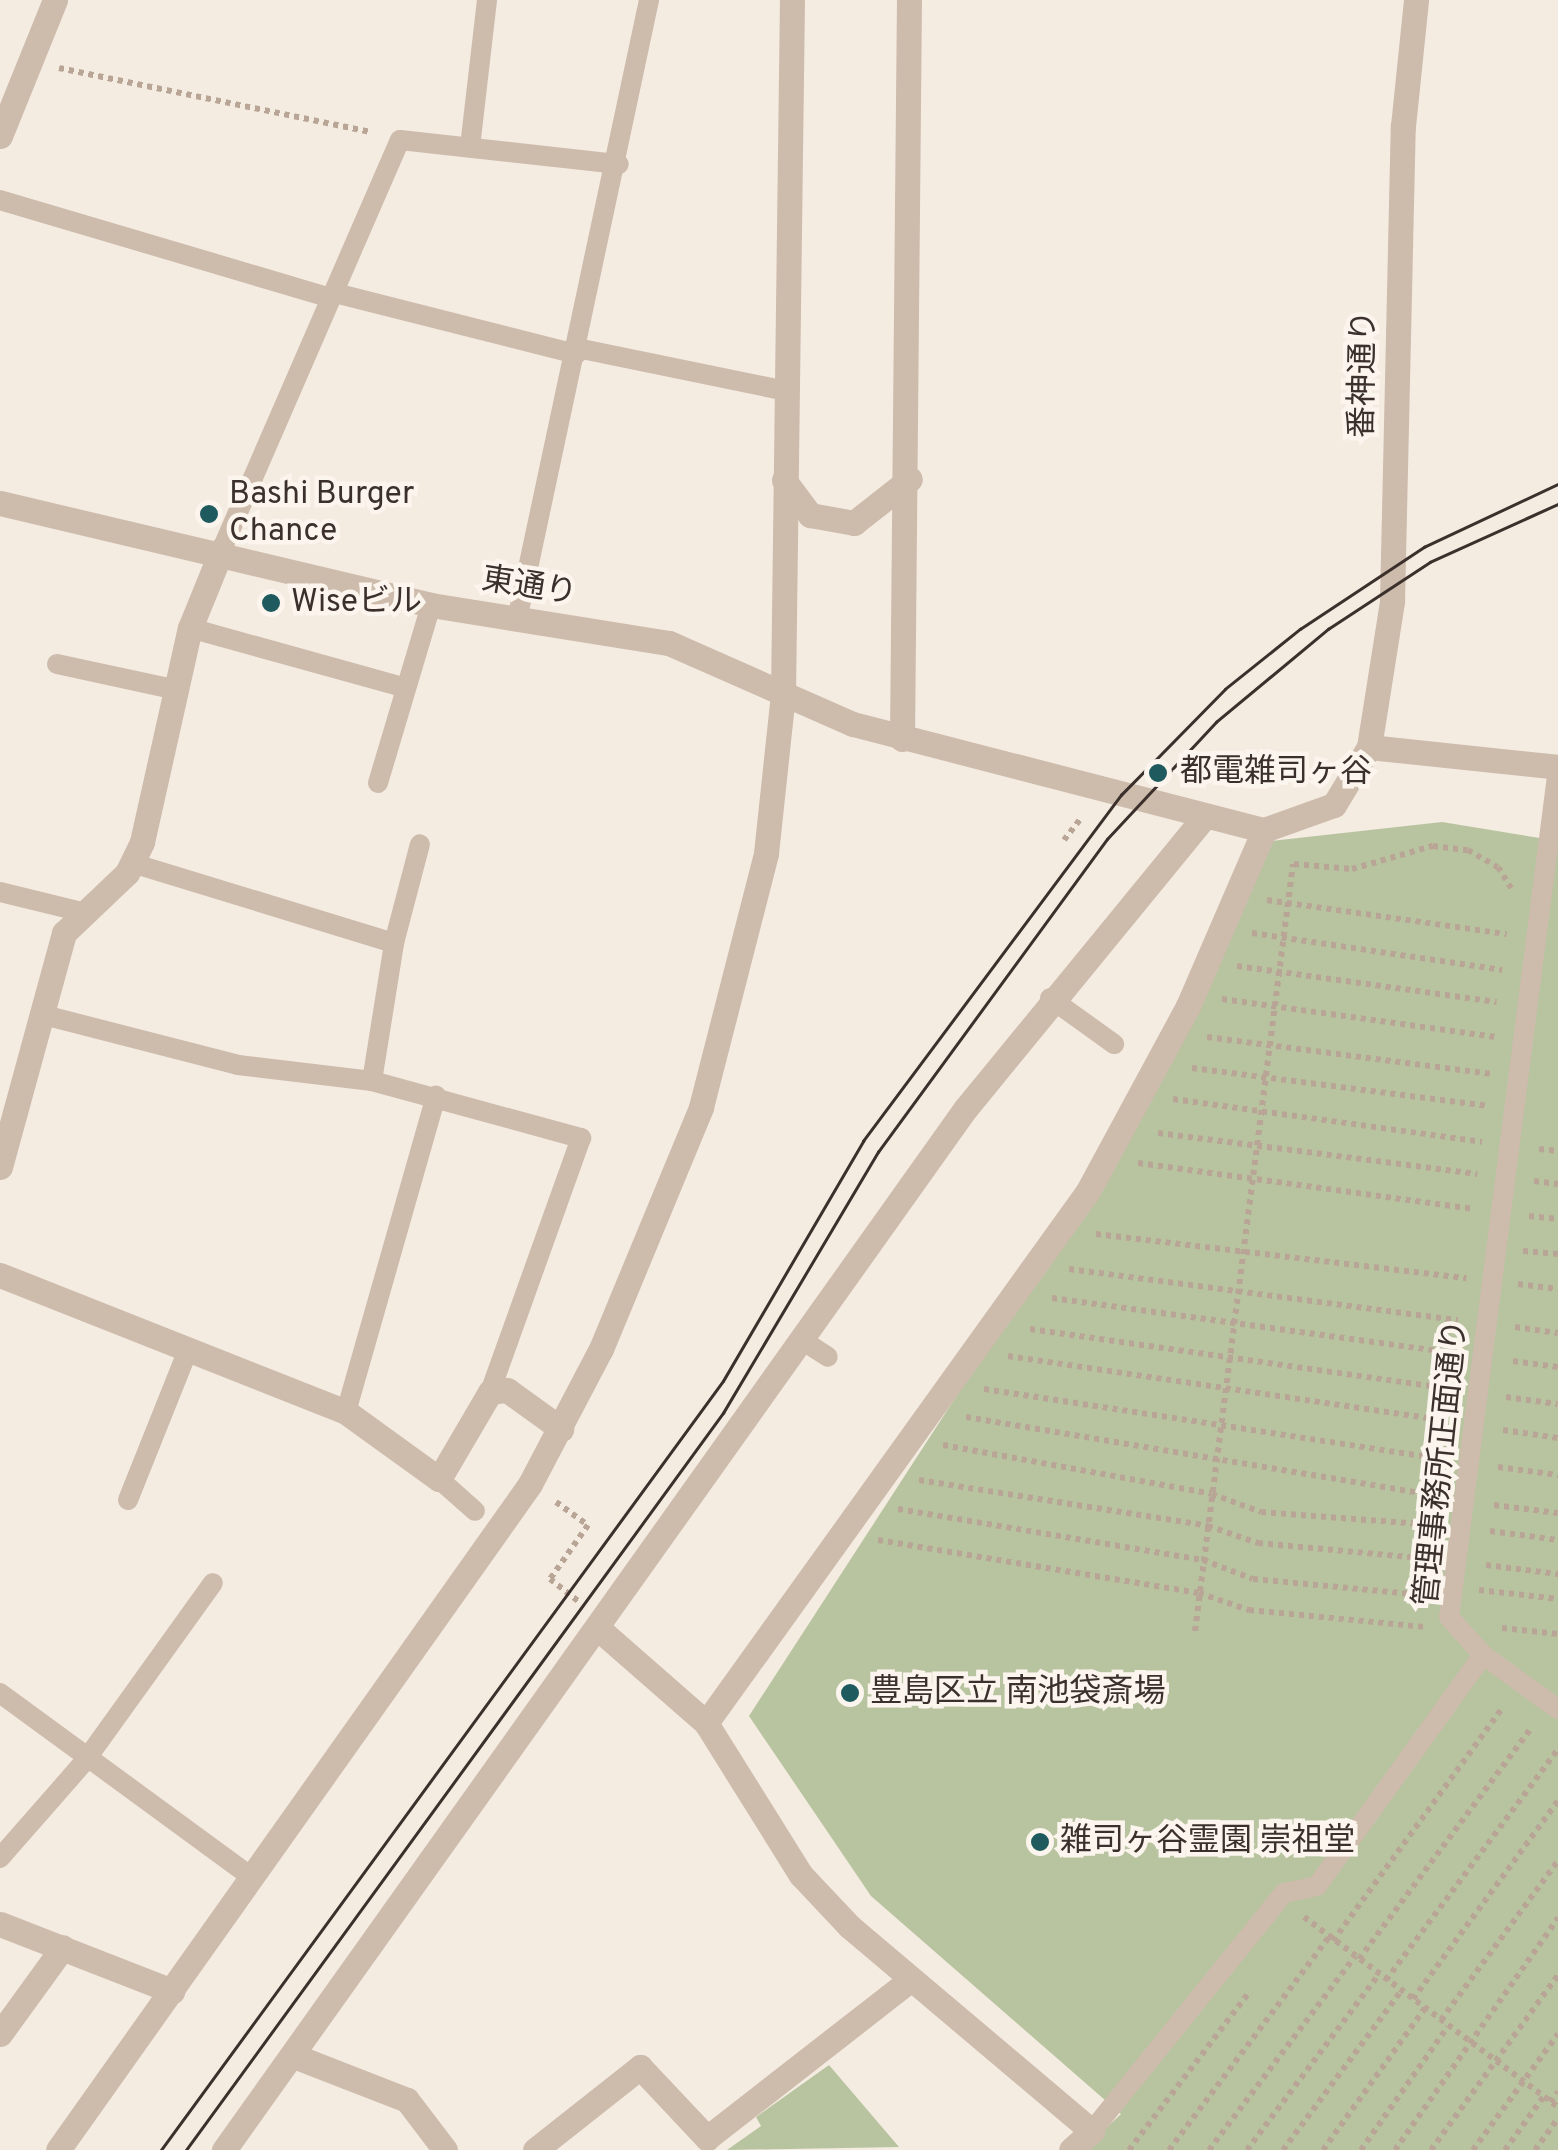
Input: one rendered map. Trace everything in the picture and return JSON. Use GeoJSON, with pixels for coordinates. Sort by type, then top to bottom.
{"type":"FeatureCollection","features":[{"type":"Feature","properties":{"kind":"street"},"geometry":{"type":"LineString","coordinates":[[0,136],[54,0]]}},
{"type":"Feature","properties":{"kind":"street"},"geometry":{"type":"LineString","coordinates":[[58,2150],[530,1484],[562,1429],[721,1048],[766,853],[783,696],[792,0]]}},
{"type":"Feature","properties":{"kind":"street"},"geometry":{"type":"LineString","coordinates":[[902,739],[910,479],[909,0]]}},
{"type":"Feature","properties":{"kind":"street","name":"番神通り"},"geometry":{"type":"LineString","coordinates":[[1369,747],[1392,602],[1403,126],[1416,0]]}},
{"type":"Feature","properties":{"kind":"street"},"geometry":{"type":"LineString","coordinates":[[784,480],[810,515],[854,524],[910,479]]}},
{"type":"Feature","properties":{"kind":"street","name":"東通り"},"geometry":{"type":"LineString","coordinates":[[0,504],[222,549],[430,605],[669,643],[783,696],[902,739],[1036,769],[1204,818],[1264,830]]}},
{"type":"Feature","properties":{"kind":"street"},"geometry":{"type":"LineString","coordinates":[[0,1166],[64,933],[132,863],[190,628],[222,549]]}},
{"type":"Feature","properties":{"kind":"street"},"geometry":{"type":"LineString","coordinates":[[706,1723],[1060,1230],[1188,1006],[1264,830],[1334,805],[1369,747],[1558,768]]}},
{"type":"Feature","properties":{"kind":"street"},"geometry":{"type":"LineString","coordinates":[[224,2150],[604,1626],[1050,998],[1204,818]]}},
{"type":"Feature","properties":{"kind":"street"},"geometry":{"type":"LineString","coordinates":[[0,1275],[346,1412],[439,1478],[490,1392],[507,1390],[562,1429]]}},
{"type":"Feature","properties":{"kind":"street"},"geometry":{"type":"LineString","coordinates":[[604,1626],[706,1723],[801,1875],[909,1981],[1092,2131],[1071,2150]]}},
{"type":"Feature","properties":{"kind":"street"},"geometry":{"type":"LineString","coordinates":[[0,1924],[172,1991]]}},
{"type":"Feature","properties":{"kind":"street"},"geometry":{"type":"LineString","coordinates":[[0,2034],[63,1947]]}},
{"type":"Feature","properties":{"kind":"street"},"geometry":{"type":"LineString","coordinates":[[534,2150],[640,2067],[707,2138],[909,1981]]}},
{"type":"Feature","properties":{"kind":"street"},"geometry":{"type":"LineString","coordinates":[[294,2056],[406,2100],[444,2150]]}},
{"type":"Feature","properties":{"kind":"lane"},"geometry":{"type":"LineString","coordinates":[[470,147],[487,0]]}},
{"type":"Feature","properties":{"kind":"lane"},"geometry":{"type":"LineString","coordinates":[[517,620],[618,164],[649,0]]}},
{"type":"Feature","properties":{"kind":"lane"},"geometry":{"type":"LineString","coordinates":[[222,549],[400,140],[618,164]]}},
{"type":"Feature","properties":{"kind":"lane"},"geometry":{"type":"LineString","coordinates":[[0,200],[333,296],[576,351],[786,391]]}},
{"type":"Feature","properties":{"kind":"lane"},"geometry":{"type":"LineString","coordinates":[[378,783],[430,605]]}},
{"type":"Feature","properties":{"kind":"lane"},"geometry":{"type":"LineString","coordinates":[[190,628],[406,688]]}},
{"type":"Feature","properties":{"kind":"lane"},"geometry":{"type":"LineString","coordinates":[[57,664],[173,689]]}},
{"type":"Feature","properties":{"kind":"lane","name":"管理事務所正面通り"},"geometry":{"type":"LineString","coordinates":[[1554,1706],[1483,1654],[1459,1628],[1453,1592],[1558,768]]}},
{"type":"Feature","properties":{"kind":"lane"},"geometry":{"type":"LineString","coordinates":[[372,1081],[394,942],[420,844]]}},
{"type":"Feature","properties":{"kind":"lane"},"geometry":{"type":"LineString","coordinates":[[132,863],[394,942]]}},
{"type":"Feature","properties":{"kind":"lane"},"geometry":{"type":"LineString","coordinates":[[0,892],[82,912]]}},
{"type":"Feature","properties":{"kind":"lane"},"geometry":{"type":"LineString","coordinates":[[1050,998],[1114,1044]]}},
{"type":"Feature","properties":{"kind":"lane"},"geometry":{"type":"LineString","coordinates":[[40,1014],[238,1065],[372,1081],[436,1096],[586,1142],[490,1392]]}},
{"type":"Feature","properties":{"kind":"lane"},"geometry":{"type":"LineString","coordinates":[[346,1412],[436,1096]]}},
{"type":"Feature","properties":{"kind":"lane"},"geometry":{"type":"LineString","coordinates":[[805,1342],[828,1357]]}},
{"type":"Feature","properties":{"kind":"lane"},"geometry":{"type":"LineString","coordinates":[[128,1500],[188,1350]]}},
{"type":"Feature","properties":{"kind":"lane"},"geometry":{"type":"LineString","coordinates":[[439,1478],[475,1511]]}},
{"type":"Feature","properties":{"kind":"lane"},"geometry":{"type":"LineString","coordinates":[[0,1858],[85,1761],[214,1583]]}},
{"type":"Feature","properties":{"kind":"lane"},"geometry":{"type":"LineString","coordinates":[[1092,2131],[1284,1893],[1317,1886],[1483,1654]]}},
{"type":"Feature","properties":{"kind":"lane"},"geometry":{"type":"LineString","coordinates":[[0,1693],[85,1761],[253,1878]]}},
{"type":"Feature","properties":{"kind":"path"},"geometry":{"type":"LineString","coordinates":[[28,62],[234,97],[400,140]]}},
{"type":"Feature","properties":{"kind":"path"},"geometry":{"type":"LineString","coordinates":[[1254,854],[1294,864],[1352,869],[1433,846],[1468,850],[1498,867],[1512,889],[1544,892]]}},
{"type":"Feature","properties":{"kind":"path"},"geometry":{"type":"LineString","coordinates":[[1195,1631],[1294,864]]}},
{"type":"Feature","properties":{"kind":"path"},"geometry":{"type":"LineString","coordinates":[[1246,897],[1538,938]]}},
{"type":"Feature","properties":{"kind":"path"},"geometry":{"type":"LineString","coordinates":[[1230,930],[1534,974]]}},
{"type":"Feature","properties":{"kind":"path"},"geometry":{"type":"LineString","coordinates":[[1230,965],[1529,1007]]}},
{"type":"Feature","properties":{"kind":"path"},"geometry":{"type":"LineString","coordinates":[[1198,996],[1524,1041]]}},
{"type":"Feature","properties":{"kind":"path"},"geometry":{"type":"LineString","coordinates":[[1199,1036],[1520,1078]]}},
{"type":"Feature","properties":{"kind":"path"},"geometry":{"type":"LineString","coordinates":[[1180,1067],[1515,1110]]}},
{"type":"Feature","properties":{"kind":"path"},"geometry":{"type":"LineString","coordinates":[[1150,1096],[1510,1146]]}},
{"type":"Feature","properties":{"kind":"path"},"geometry":{"type":"LineString","coordinates":[[1149,1132],[1506,1178]]}},
{"type":"Feature","properties":{"kind":"path"},"geometry":{"type":"LineString","coordinates":[[1117,1160],[1502,1213]]}},
{"type":"Feature","properties":{"kind":"path"},"geometry":{"type":"LineString","coordinates":[[1060,1230],[1558,1289]]}},
{"type":"Feature","properties":{"kind":"path"},"geometry":{"type":"LineString","coordinates":[[1048,1266],[1558,1333]]}},
{"type":"Feature","properties":{"kind":"path"},"geometry":{"type":"LineString","coordinates":[[1031,1295],[1558,1368]]}},
{"type":"Feature","properties":{"kind":"path"},"geometry":{"type":"LineString","coordinates":[[1010,1326],[1558,1404]]}},
{"type":"Feature","properties":{"kind":"path"},"geometry":{"type":"LineString","coordinates":[[992,1354],[1558,1438]]}},
{"type":"Feature","properties":{"kind":"path"},"geometry":{"type":"LineString","coordinates":[[973,1387],[1558,1475]]}},
{"type":"Feature","properties":{"kind":"path"},"geometry":{"type":"LineString","coordinates":[[960,1416],[1464,1501],[1558,1513]]}},
{"type":"Feature","properties":{"kind":"path"},"geometry":{"type":"LineString","coordinates":[[932,1443],[1212,1494],[1261,1512],[1558,1540]]}},
{"type":"Feature","properties":{"kind":"path"},"geometry":{"type":"LineString","coordinates":[[912,1479],[1208,1526],[1258,1543],[1558,1574]]}},
{"type":"Feature","properties":{"kind":"path"},"geometry":{"type":"LineString","coordinates":[[530,1484],[588,1526],[550,1579],[604,1626]]}},
{"type":"Feature","properties":{"kind":"path"},"geometry":{"type":"LineString","coordinates":[[897,1508],[1203,1560],[1253,1580],[1558,1599]]}},
{"type":"Feature","properties":{"kind":"path"},"geometry":{"type":"LineString","coordinates":[[878,1540],[1200,1593],[1248,1610],[1558,1634]]}},
{"type":"Feature","properties":{"kind":"path"},"geometry":{"type":"LineString","coordinates":[[1169,2150],[1521,1682]]}},
{"type":"Feature","properties":{"kind":"path"},"geometry":{"type":"LineString","coordinates":[[1209,2150],[1554,1706]]}},
{"type":"Feature","properties":{"kind":"path"},"geometry":{"type":"LineString","coordinates":[[1247,2150],[1558,1750]]}},
{"type":"Feature","properties":{"kind":"path"},"geometry":{"type":"LineString","coordinates":[[1413,2000],[1558,1801]]}},
{"type":"Feature","properties":{"kind":"path"},"geometry":{"type":"LineString","coordinates":[[1360,2150],[1558,1861]]}},
{"type":"Feature","properties":{"kind":"path"},"geometry":{"type":"LineString","coordinates":[[1284,1893],[1305,1918],[1331,1939],[1558,2107]]}},
{"type":"Feature","properties":{"kind":"path"},"geometry":{"type":"LineString","coordinates":[[1293,1933],[1305,1918]]}},
{"type":"Feature","properties":{"kind":"path"},"geometry":{"type":"LineString","coordinates":[[1394,2150],[1558,1918]]}},
{"type":"Feature","properties":{"kind":"path"},"geometry":{"type":"LineString","coordinates":[[1431,2150],[1558,1975]]}},
{"type":"Feature","properties":{"kind":"path"},"geometry":{"type":"LineString","coordinates":[[1129,2150],[1258,1980]]}},
{"type":"Feature","properties":{"kind":"path"},"geometry":{"type":"LineString","coordinates":[[1283,2150],[1402,1991]]}},
{"type":"Feature","properties":{"kind":"path"},"geometry":{"type":"LineString","coordinates":[[1322,2150],[1425,2008]]}},
{"type":"Feature","properties":{"kind":"path"},"geometry":{"type":"LineString","coordinates":[[1473,2150],[1558,2034]]}},
{"type":"Feature","properties":{"kind":"path"},"geometry":{"type":"LineString","coordinates":[[1505,2150],[1547,2099],[1558,2092]]}},
{"type":"Feature","properties":{"kind":"path"},"geometry":{"type":"LineString","coordinates":[[1535,2150],[1558,2118]]}},
{"type":"Feature","properties":{"kind":"green space"},"geometry":{"type":"Polygon","coordinates":[[[1442,822],[1558,841],[1558,2150],[1083,2150],[1121,2114],[871,1896],[749,1716],[1112,1156],[1271,841],[1442,822]]]}},
{"type":"Feature","properties":{"kind":"green space"},"geometry":{"type":"Polygon","coordinates":[[[829,2065],[899,2147],[727,2150],[761,2126],[756,2117],[829,2065]]]}},
{"type":"Feature","properties":{"kind":"tram line"},"geometry":{"type":"LineString","coordinates":[[161,2150],[723,1381],[863,1141],[1121,795],[1225,689],[1300,629],[1424,547],[1558,484]]}},
{"type":"Feature","properties":{"kind":"tram line"},"geometry":{"type":"LineString","coordinates":[[186,2150],[723,1413],[878,1152],[1107,839],[1216,722],[1328,629],[1430,562],[1558,504]]}},
{"type":"Feature","properties":{"kind":"place","name":"Bashi Burger Chance"},"geometry":{"type":"Point","coordinates":[209,514]}},
{"type":"Feature","properties":{"kind":"place","name":"Wiseビル"},"geometry":{"type":"Point","coordinates":[271,603]}},
{"type":"Feature","properties":{"kind":"place","name":"都電雑司ヶ谷"},"geometry":{"type":"Point","coordinates":[1158,773]}},
{"type":"Feature","properties":{"kind":"place","name":"豊島区立 南池袋斎場"},"geometry":{"type":"Point","coordinates":[850,1693]}},
{"type":"Feature","properties":{"kind":"place","name":"雑司ヶ谷霊園 崇祖堂"},"geometry":{"type":"Point","coordinates":[1040,1842]}}]}
